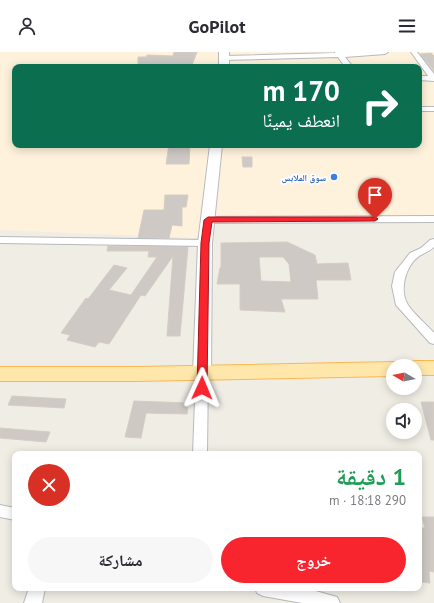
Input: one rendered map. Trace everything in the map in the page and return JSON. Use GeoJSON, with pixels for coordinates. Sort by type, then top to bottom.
{"type":"FeatureCollection","features":[{"type":"Feature","properties":{"kind":"main road"},"geometry":{"type":"LineString","coordinates":[[202,373],[205,243],[216,148]]}},
{"type":"Feature","properties":{"kind":"main road"},"geometry":{"type":"LineString","coordinates":[[422,368],[434,368]]}},
{"type":"Feature","properties":{"kind":"main road"},"geometry":{"type":"LineString","coordinates":[[0,374],[202,373],[386,369]]}},
{"type":"Feature","properties":{"kind":"street"},"geometry":{"type":"LineString","coordinates":[[224,59],[292,59],[339,54],[385,52]]}},
{"type":"Feature","properties":{"kind":"street"},"geometry":{"type":"LineString","coordinates":[[414,52],[434,78]]}},
{"type":"Feature","properties":{"kind":"street"},"geometry":{"type":"LineString","coordinates":[[339,54],[347,64]]}},
{"type":"Feature","properties":{"kind":"street"},"geometry":{"type":"LineString","coordinates":[[422,78],[434,78]]}},
{"type":"Feature","properties":{"kind":"street"},"geometry":{"type":"LineString","coordinates":[[422,109],[434,110]]}},
{"type":"Feature","properties":{"kind":"street"},"geometry":{"type":"LineString","coordinates":[[208,220],[434,219]]}},
{"type":"Feature","properties":{"kind":"street"},"geometry":{"type":"LineString","coordinates":[[0,240],[205,243]]}},
{"type":"Feature","properties":{"kind":"street"},"geometry":{"type":"LineString","coordinates":[[434,242],[425,250],[414,255],[400,272],[398,286],[402,305],[434,340]]}},
{"type":"Feature","properties":{"kind":"street"},"geometry":{"type":"LineString","coordinates":[[200,451],[202,373]]}},
{"type":"Feature","properties":{"kind":"street"},"geometry":{"type":"LineString","coordinates":[[0,511],[12,513]]}},
{"type":"Feature","properties":{"kind":"street"},"geometry":{"type":"LineString","coordinates":[[33,603],[36,591]]}},
{"type":"Feature","properties":{"kind":"street"},"geometry":{"type":"LineString","coordinates":[[282,591],[331,603]]}},
{"type":"Feature","properties":{"kind":"shaded area"},"geometry":{"type":"Polygon","coordinates":[[[0,52],[434,52],[434,217],[220,215],[195,238],[0,230],[0,52]]]}},
{"type":"Feature","properties":{"kind":"building"},"geometry":{"type":"Polygon","coordinates":[[[174,52],[197,52],[192,64],[138,64],[138,57],[146,57],[147,55],[173,56],[174,52]]]}},
{"type":"Feature","properties":{"kind":"building"},"geometry":{"type":"Polygon","coordinates":[[[431,53],[434,56],[434,71],[420,54],[431,53]]]}},
{"type":"Feature","properties":{"kind":"building"},"geometry":{"type":"Polygon","coordinates":[[[169,148],[190,148],[189,164],[166,164],[169,148]]]}},
{"type":"Feature","properties":{"kind":"building"},"geometry":{"type":"Polygon","coordinates":[[[242,157],[252,157],[252,167],[243,167],[242,157]]]}},
{"type":"Feature","properties":{"kind":"building"},"geometry":{"type":"Polygon","coordinates":[[[165,195],[188,195],[186,207],[182,207],[182,226],[172,225],[169,238],[138,238],[144,210],[164,210],[165,195]]]}},
{"type":"Feature","properties":{"kind":"building"},"geometry":{"type":"Polygon","coordinates":[[[287,242],[315,255],[317,264],[348,263],[351,280],[316,280],[318,299],[281,299],[285,312],[240,310],[240,284],[217,284],[221,267],[221,243],[287,242]],[[259,257],[261,281],[291,282],[289,264],[283,257],[259,257]]]}},
{"type":"Feature","properties":{"kind":"building"},"geometry":{"type":"Polygon","coordinates":[[[108,246],[188,247],[180,336],[167,336],[173,256],[145,296],[141,295],[109,344],[99,342],[95,347],[67,340],[70,335],[61,333],[86,298],[88,299],[114,265],[127,268],[109,290],[131,295],[157,257],[148,257],[149,251],[107,251],[108,246]]]}},
{"type":"Feature","properties":{"kind":"building"},"geometry":{"type":"Polygon","coordinates":[[[12,396],[66,399],[64,408],[8,405],[12,396]]]}},
{"type":"Feature","properties":{"kind":"building"},"geometry":{"type":"Polygon","coordinates":[[[134,401],[188,403],[187,414],[146,413],[141,438],[125,437],[134,401]]]}},
{"type":"Feature","properties":{"kind":"building"},"geometry":{"type":"Polygon","coordinates":[[[434,402],[434,440],[431,440],[421,403],[434,402]]]}},
{"type":"Feature","properties":{"kind":"building"},"geometry":{"type":"Polygon","coordinates":[[[0,428],[50,432],[46,442],[0,438],[0,428]]]}},
{"type":"Feature","properties":{"kind":"building"},"geometry":{"type":"Polygon","coordinates":[[[422,517],[434,517],[434,572],[429,571],[430,583],[422,582],[422,528],[425,528],[422,517]]]}},
{"type":"Feature","properties":{"kind":"place","name":"سوق الملابس"},"geometry":{"type":"Point","coordinates":[334,177]}},
{"type":"Feature","properties":{"kind":"route"},"geometry":{"type":"LineString","coordinates":[[202,388],[205,243],[208,220],[375,219]]}}]}
